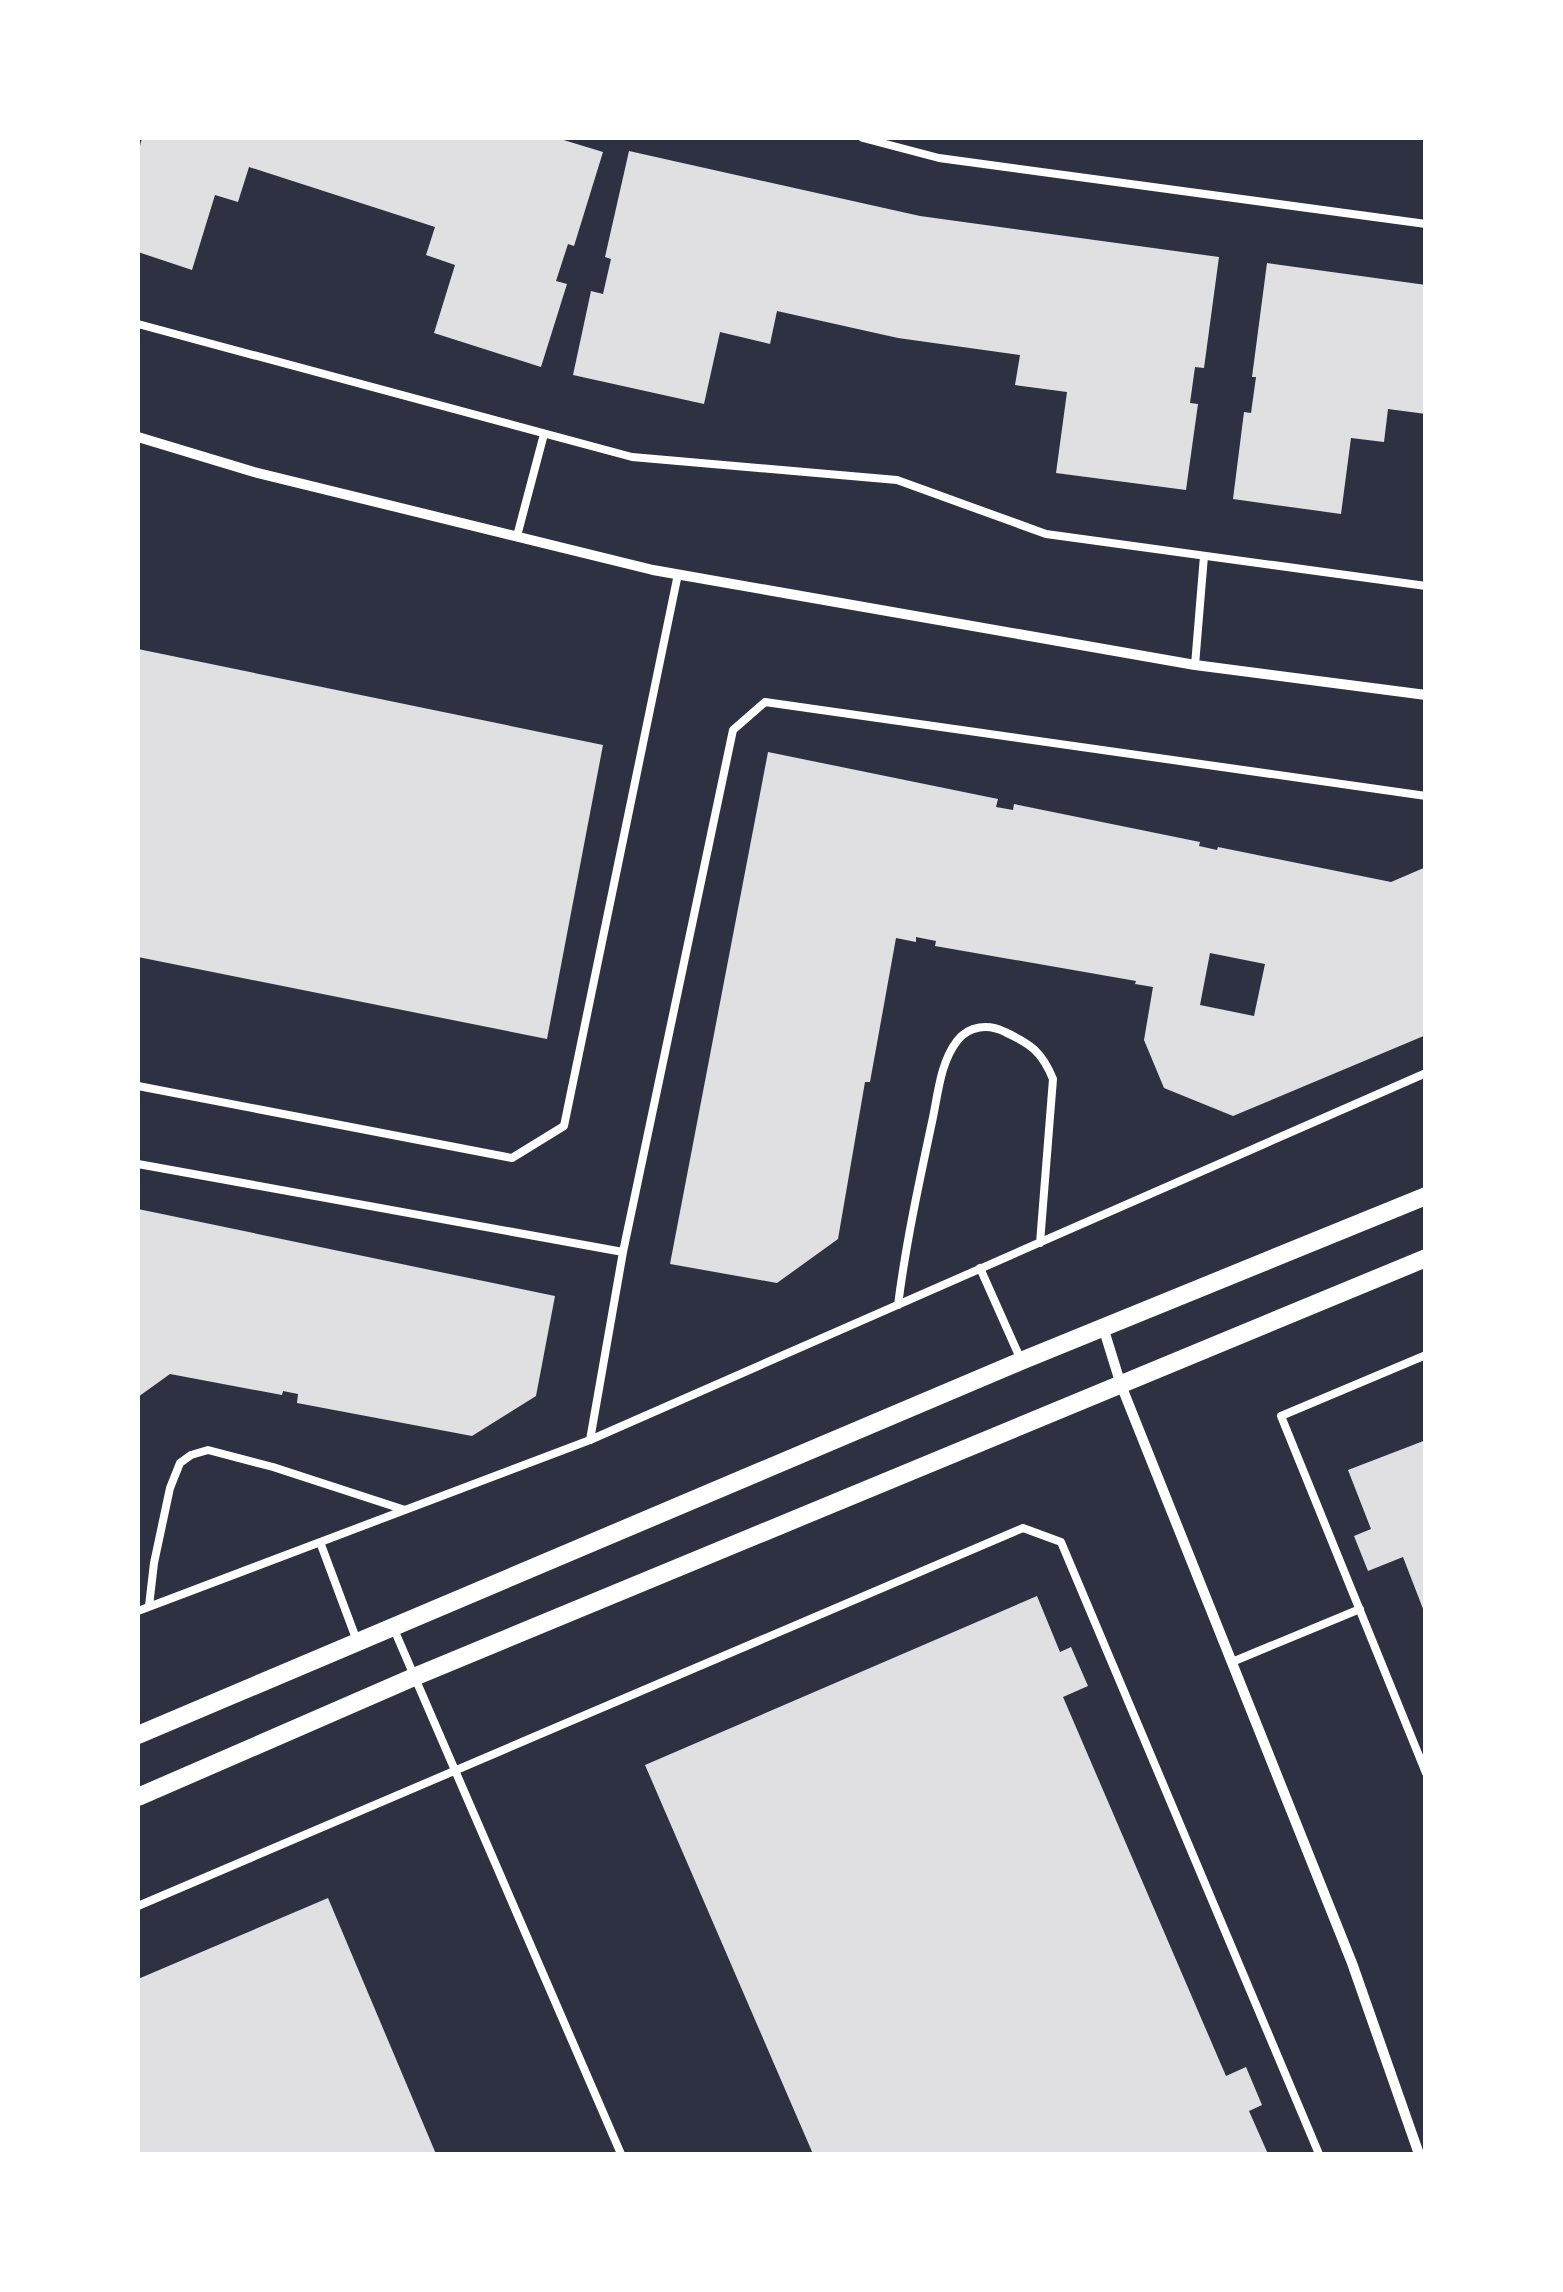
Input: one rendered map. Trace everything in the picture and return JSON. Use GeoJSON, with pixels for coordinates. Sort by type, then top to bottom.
{"type":"FeatureCollection","features":[{"type":"Feature","properties":{"kind":"street"},"geometry":{"type":"LineString","coordinates":[[138,437],[254,472],[678,574],[1195,665],[1426,695]]}},
{"type":"Feature","properties":{"kind":"street"},"geometry":{"type":"LineString","coordinates":[[138,1735],[1021,1362],[1426,1196]]}},
{"type":"Feature","properties":{"kind":"street"},"geometry":{"type":"LineString","coordinates":[[138,1797],[414,1677],[1426,1258]]}},
{"type":"Feature","properties":{"kind":"street"},"geometry":{"type":"LineString","coordinates":[[1103,1328],[1121,1385],[1352,1963],[1419,2154]]}},
{"type":"Feature","properties":{"kind":"lane"},"geometry":{"type":"LineString","coordinates":[[862,138],[938,158],[1426,224]]}},
{"type":"Feature","properties":{"kind":"lane"},"geometry":{"type":"LineString","coordinates":[[138,324],[632,457],[897,480],[1046,534],[1426,586]]}},
{"type":"Feature","properties":{"kind":"lane"},"geometry":{"type":"LineString","coordinates":[[517,536],[544,434]]}},
{"type":"Feature","properties":{"kind":"lane"},"geometry":{"type":"LineString","coordinates":[[1195,665],[1204,556]]}},
{"type":"Feature","properties":{"kind":"lane"},"geometry":{"type":"LineString","coordinates":[[138,1086],[512,1158],[564,1126],[678,574]]}},
{"type":"Feature","properties":{"kind":"lane"},"geometry":{"type":"LineString","coordinates":[[590,1440],[623,1252],[733,730],[765,702],[1426,796]]}},
{"type":"Feature","properties":{"kind":"lane"},"geometry":{"type":"LineString","coordinates":[[898,1305],[907,1235],[943,1068],[957,1040],[973,1028],[995,1026],[1022,1040],[1045,1059],[1053,1079],[1040,1243]]}},
{"type":"Feature","properties":{"kind":"lane"},"geometry":{"type":"LineString","coordinates":[[138,1610],[590,1440],[1426,1073]]}},
{"type":"Feature","properties":{"kind":"lane"},"geometry":{"type":"LineString","coordinates":[[138,1164],[623,1252]]}},
{"type":"Feature","properties":{"kind":"lane"},"geometry":{"type":"LineString","coordinates":[[980,1268],[1021,1362]]}},
{"type":"Feature","properties":{"kind":"lane"},"geometry":{"type":"LineString","coordinates":[[1426,1355],[1281,1416],[1426,1773]]}},
{"type":"Feature","properties":{"kind":"lane"},"geometry":{"type":"LineString","coordinates":[[150,1606],[154,1563],[170,1488],[180,1463],[191,1454],[208,1450],[224,1454],[405,1510]]}},
{"type":"Feature","properties":{"kind":"lane"},"geometry":{"type":"LineString","coordinates":[[138,1906],[1023,1528],[1061,1542],[1319,2154]]}},
{"type":"Feature","properties":{"kind":"lane"},"geometry":{"type":"LineString","coordinates":[[320,1542],[358,1642]]}},
{"type":"Feature","properties":{"kind":"lane"},"geometry":{"type":"LineString","coordinates":[[1232,1662],[1360,1609]]}},
{"type":"Feature","properties":{"kind":"lane"},"geometry":{"type":"LineString","coordinates":[[393,1627],[621,2154]]}},
{"type":"Feature","properties":{"kind":"building"},"geometry":{"type":"Polygon","coordinates":[[[142,138],[557,138],[603,152],[574,246],[568,244],[556,281],[567,284],[541,367],[434,333],[455,265],[426,255],[435,227],[249,167],[238,202],[215,195],[192,270],[138,252],[138,153],[142,138]]]}},
{"type":"Feature","properties":{"kind":"building"},"geometry":{"type":"Polygon","coordinates":[[[629,151],[920,216],[1219,257],[1204,368],[1195,367],[1190,403],[1198,404],[1186,490],[1056,473],[1067,392],[1015,385],[1020,355],[898,338],[777,311],[770,344],[720,332],[704,404],[573,375],[591,291],[603,294],[611,259],[605,257],[629,151]]]}},
{"type":"Feature","properties":{"kind":"building"},"geometry":{"type":"Polygon","coordinates":[[[1267,263],[1426,285],[1426,414],[1388,409],[1384,442],[1351,438],[1341,514],[1233,499],[1244,412],[1251,413],[1267,263]]]}},
{"type":"Feature","properties":{"kind":"building"},"geometry":{"type":"Polygon","coordinates":[[[138,649],[603,745],[547,1039],[138,957],[138,649]]]}},
{"type":"Feature","properties":{"kind":"building"},"geometry":{"type":"Polygon","coordinates":[[[768,752],[998,799],[996,807],[1013,810],[1014,804],[1200,842],[1199,846],[1217,850],[1218,847],[1391,882],[1426,867],[1426,1035],[1233,1116],[1164,1088],[1144,1040],[1153,987],[935,946],[936,941],[916,937],[916,942],[896,938],[870,1082],[865,1082],[838,1239],[777,1283],[670,1264],[768,752]],[[1210,953],[1200,1005],[1254,1016],[1265,964],[1210,953]]]}},
{"type":"Feature","properties":{"kind":"building"},"geometry":{"type":"Polygon","coordinates":[[[138,1209],[555,1296],[536,1396],[472,1436],[297,1403],[298,1394],[283,1391],[282,1395],[170,1374],[138,1397],[138,1209]]]}},
{"type":"Feature","properties":{"kind":"building"},"geometry":{"type":"Polygon","coordinates":[[[1426,1440],[1425,1614],[1403,1557],[1368,1571],[1354,1536],[1371,1529],[1348,1470],[1426,1440]]]}},
{"type":"Feature","properties":{"kind":"building"},"geometry":{"type":"Polygon","coordinates":[[[1037,1596],[1060,1652],[1071,1647],[1088,1686],[1063,1697],[1226,2076],[1246,2067],[1262,2105],[1249,2111],[1268,2154],[813,2154],[645,1765],[1037,1596]]]}},
{"type":"Feature","properties":{"kind":"building"},"geometry":{"type":"Polygon","coordinates":[[[328,1898],[436,2154],[138,2154],[138,1979],[328,1898]]]}}]}
